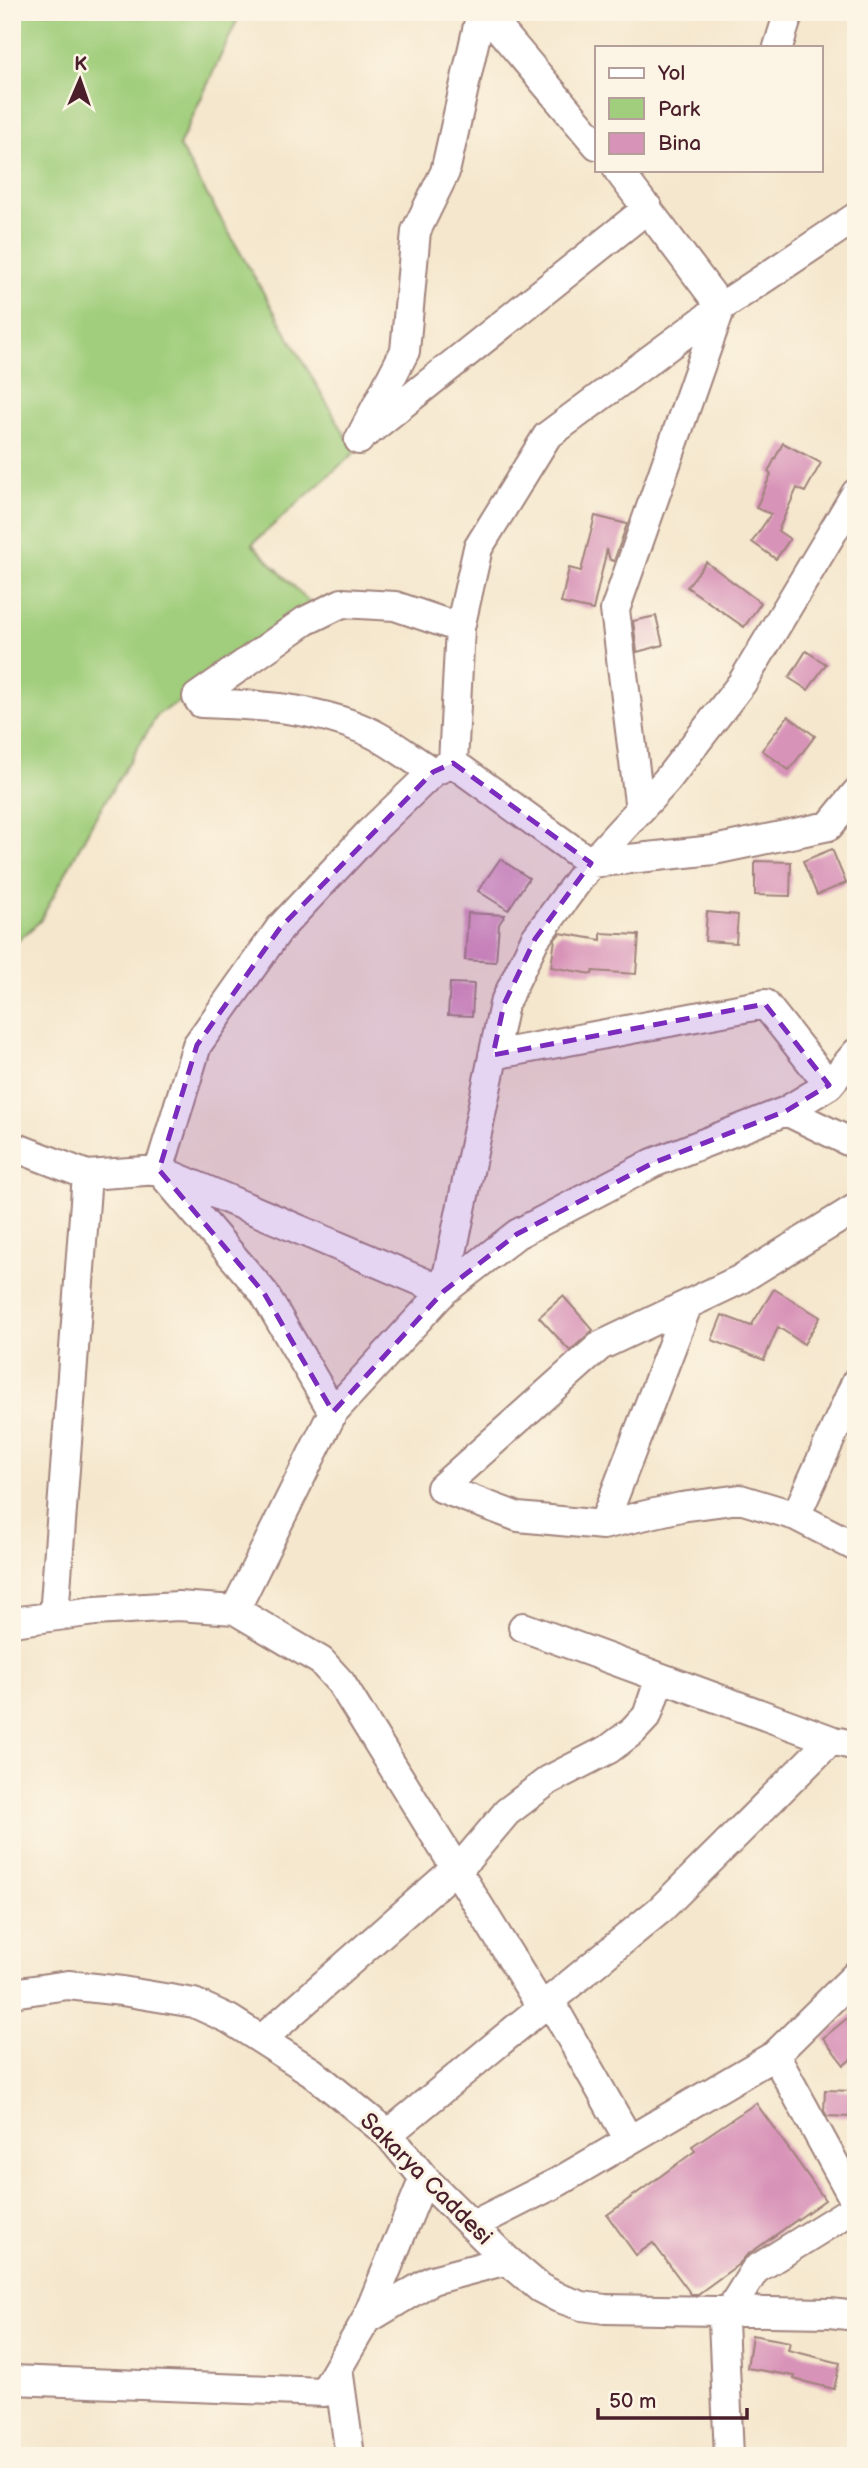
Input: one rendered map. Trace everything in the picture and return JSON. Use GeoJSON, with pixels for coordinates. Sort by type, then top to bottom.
{"type":"FeatureCollection","features":[{"type":"Feature","properties":{"kind":"street"},"geometry":{"type":"LineString","coordinates":[[483,12],[595,143]]}},
{"type":"Feature","properties":{"kind":"street"},"geometry":{"type":"LineString","coordinates":[[483,12],[444,172],[416,231],[405,351],[359,440],[648,208]]}},
{"type":"Feature","properties":{"kind":"street"},"geometry":{"type":"LineString","coordinates":[[778,46],[789,12]]}},
{"type":"Feature","properties":{"kind":"street"},"geometry":{"type":"LineString","coordinates":[[624,172],[721,307]]}},
{"type":"Feature","properties":{"kind":"street"},"geometry":{"type":"LineString","coordinates":[[159,1170],[197,1045],[280,928],[369,834],[443,768],[460,628],[478,548],[547,436],[721,307],[856,217]]}},
{"type":"Feature","properties":{"kind":"street"},"geometry":{"type":"LineString","coordinates":[[640,810],[615,610],[721,307]]}},
{"type":"Feature","properties":{"kind":"street"},"geometry":{"type":"LineString","coordinates":[[444,1291],[504,1004],[535,939],[591,863],[667,779],[742,683],[856,493]]}},
{"type":"Feature","properties":{"kind":"street"},"geometry":{"type":"LineString","coordinates":[[460,628],[395,606],[342,603],[305,621],[197,697],[201,703],[313,712],[366,730],[443,768],[591,863],[714,850],[829,826],[856,793]]}},
{"type":"Feature","properties":{"kind":"street"},"geometry":{"type":"LineString","coordinates":[[493,1055],[765,1004],[829,1085]]}},
{"type":"Feature","properties":{"kind":"street"},"geometry":{"type":"LineString","coordinates":[[235,1610],[333,1412],[444,1291],[517,1234],[653,1163],[786,1111],[829,1085],[856,1053]]}},
{"type":"Feature","properties":{"kind":"street"},"geometry":{"type":"LineString","coordinates":[[786,1111],[856,1145]]}},
{"type":"Feature","properties":{"kind":"street"},"geometry":{"type":"LineString","coordinates":[[12,1146],[87,1175],[159,1170],[444,1291]]}},
{"type":"Feature","properties":{"kind":"street"},"geometry":{"type":"LineString","coordinates":[[159,1170],[264,1293],[333,1412]]}},
{"type":"Feature","properties":{"kind":"street"},"geometry":{"type":"LineString","coordinates":[[54,1616],[87,1175]]}},
{"type":"Feature","properties":{"kind":"street"},"geometry":{"type":"LineString","coordinates":[[856,1208],[739,1280],[600,1346],[441,1488],[518,1517],[603,1525],[681,1507],[740,1499],[796,1516],[856,1547]]}},
{"type":"Feature","properties":{"kind":"street"},"geometry":{"type":"LineString","coordinates":[[603,1525],[688,1304]]}},
{"type":"Feature","properties":{"kind":"street"},"geometry":{"type":"LineString","coordinates":[[796,1516],[856,1382]]}},
{"type":"Feature","properties":{"kind":"street"},"geometry":{"type":"LineString","coordinates":[[12,1622],[95,1611],[178,1606],[235,1610],[321,1661],[341,1683],[457,1869],[546,2004],[629,2140]]}},
{"type":"Feature","properties":{"kind":"street"},"geometry":{"type":"LineString","coordinates":[[387,2134],[661,1909],[843,1743],[523,1627]]}},
{"type":"Feature","properties":{"kind":"street"},"geometry":{"type":"LineString","coordinates":[[262,2039],[457,1869],[507,1812],[549,1780],[609,1749],[633,1731],[647,1716],[660,1678]]}},
{"type":"Feature","properties":{"kind":"street"},"geometry":{"type":"LineString","coordinates":[[473,2225],[558,2182],[775,2055],[856,1975]]}},
{"type":"Feature","properties":{"kind":"street","name":"Sakarya Caddesi"},"geometry":{"type":"LineString","coordinates":[[12,1993],[68,1985],[164,1996],[194,2003],[229,2019],[313,2072],[387,2134],[424,2178],[507,2260],[540,2288],[559,2298],[582,2306],[605,2309],[856,2316]]}},
{"type":"Feature","properties":{"kind":"street"},"geometry":{"type":"LineString","coordinates":[[729,2456],[723,2321],[755,2270],[856,2205],[775,2055]]}},
{"type":"Feature","properties":{"kind":"street"},"geometry":{"type":"LineString","coordinates":[[12,2381],[324,2392],[366,2320],[424,2178]]}},
{"type":"Feature","properties":{"kind":"street"},"geometry":{"type":"LineString","coordinates":[[366,2320],[432,2280],[507,2260]]}},
{"type":"Feature","properties":{"kind":"street"},"geometry":{"type":"LineString","coordinates":[[338,2368],[350,2456]]}},
{"type":"Feature","properties":{"kind":"highlighted area"},"geometry":{"type":"Polygon","coordinates":[[[453,763],[591,863],[535,939],[504,1004],[493,1055],[765,1004],[829,1085],[786,1111],[653,1163],[517,1234],[444,1291],[333,1412],[264,1293],[159,1170],[197,1045],[280,928],[433,772],[453,763]]]}},
{"type":"Feature","properties":{"kind":"green space"},"geometry":{"type":"Polygon","coordinates":[[[12,12],[241,12],[179,146],[355,452],[252,544],[325,618],[158,714],[94,820],[40,921],[12,946],[12,12]]]}},
{"type":"Feature","properties":{"kind":"building"},"geometry":{"type":"Polygon","coordinates":[[[783,443],[821,463],[805,492],[797,488],[778,531],[790,539],[776,559],[752,542],[771,514],[756,508],[771,474],[768,472],[783,443]]]}},
{"type":"Feature","properties":{"kind":"building"},"geometry":{"type":"Polygon","coordinates":[[[595,516],[627,524],[614,561],[610,560],[607,549],[593,610],[561,603],[569,568],[581,571],[595,516]]]}},
{"type":"Feature","properties":{"kind":"building"},"geometry":{"type":"Polygon","coordinates":[[[706,562],[761,603],[744,627],[687,587],[706,562]]]}},
{"type":"Feature","properties":{"kind":"building"},"geometry":{"type":"Polygon","coordinates":[[[656,616],[663,645],[637,652],[633,621],[656,616]]]}},
{"type":"Feature","properties":{"kind":"building"},"geometry":{"type":"Polygon","coordinates":[[[806,651],[826,664],[808,690],[789,678],[806,651]]]}},
{"type":"Feature","properties":{"kind":"building"},"geometry":{"type":"Polygon","coordinates":[[[788,716],[815,736],[789,770],[762,750],[788,716]]]}},
{"type":"Feature","properties":{"kind":"building"},"geometry":{"type":"Polygon","coordinates":[[[832,849],[846,883],[817,895],[803,861],[832,849]]]}},
{"type":"Feature","properties":{"kind":"building"},"geometry":{"type":"Polygon","coordinates":[[[500,859],[529,878],[508,910],[478,891],[500,859]]]}},
{"type":"Feature","properties":{"kind":"building"},"geometry":{"type":"Polygon","coordinates":[[[755,861],[791,862],[790,896],[755,895],[755,861]]]}},
{"type":"Feature","properties":{"kind":"building"},"geometry":{"type":"Polygon","coordinates":[[[707,912],[738,915],[736,943],[705,941],[707,912]]]}},
{"type":"Feature","properties":{"kind":"building"},"geometry":{"type":"Polygon","coordinates":[[[468,913],[505,915],[499,924],[496,962],[465,960],[468,913]]]}},
{"type":"Feature","properties":{"kind":"building"},"geometry":{"type":"Polygon","coordinates":[[[560,933],[601,940],[601,933],[639,935],[636,974],[593,971],[592,974],[551,967],[555,939],[560,933]]]}},
{"type":"Feature","properties":{"kind":"building"},"geometry":{"type":"Polygon","coordinates":[[[450,983],[474,984],[472,1016],[448,1015],[450,983]]]}},
{"type":"Feature","properties":{"kind":"building"},"geometry":{"type":"Polygon","coordinates":[[[774,1289],[820,1317],[804,1344],[778,1327],[764,1360],[712,1340],[722,1315],[751,1326],[774,1289]]]}},
{"type":"Feature","properties":{"kind":"building"},"geometry":{"type":"Polygon","coordinates":[[[563,1296],[593,1330],[570,1351],[539,1317],[563,1296]]]}},
{"type":"Feature","properties":{"kind":"building"},"geometry":{"type":"Polygon","coordinates":[[[856,2011],[856,2055],[844,2065],[823,2038],[856,2011]]]}},
{"type":"Feature","properties":{"kind":"building"},"geometry":{"type":"Polygon","coordinates":[[[825,2090],[852,2091],[851,2117],[827,2116],[824,2111],[825,2090]]]}},
{"type":"Feature","properties":{"kind":"building"},"geometry":{"type":"Polygon","coordinates":[[[756,2103],[825,2200],[698,2294],[691,2294],[653,2243],[636,2255],[607,2215],[695,2151],[692,2146],[756,2103]]]}},
{"type":"Feature","properties":{"kind":"building"},"geometry":{"type":"Polygon","coordinates":[[[752,2335],[790,2342],[788,2350],[840,2363],[834,2389],[794,2379],[795,2376],[747,2368],[752,2335]]]}}]}
